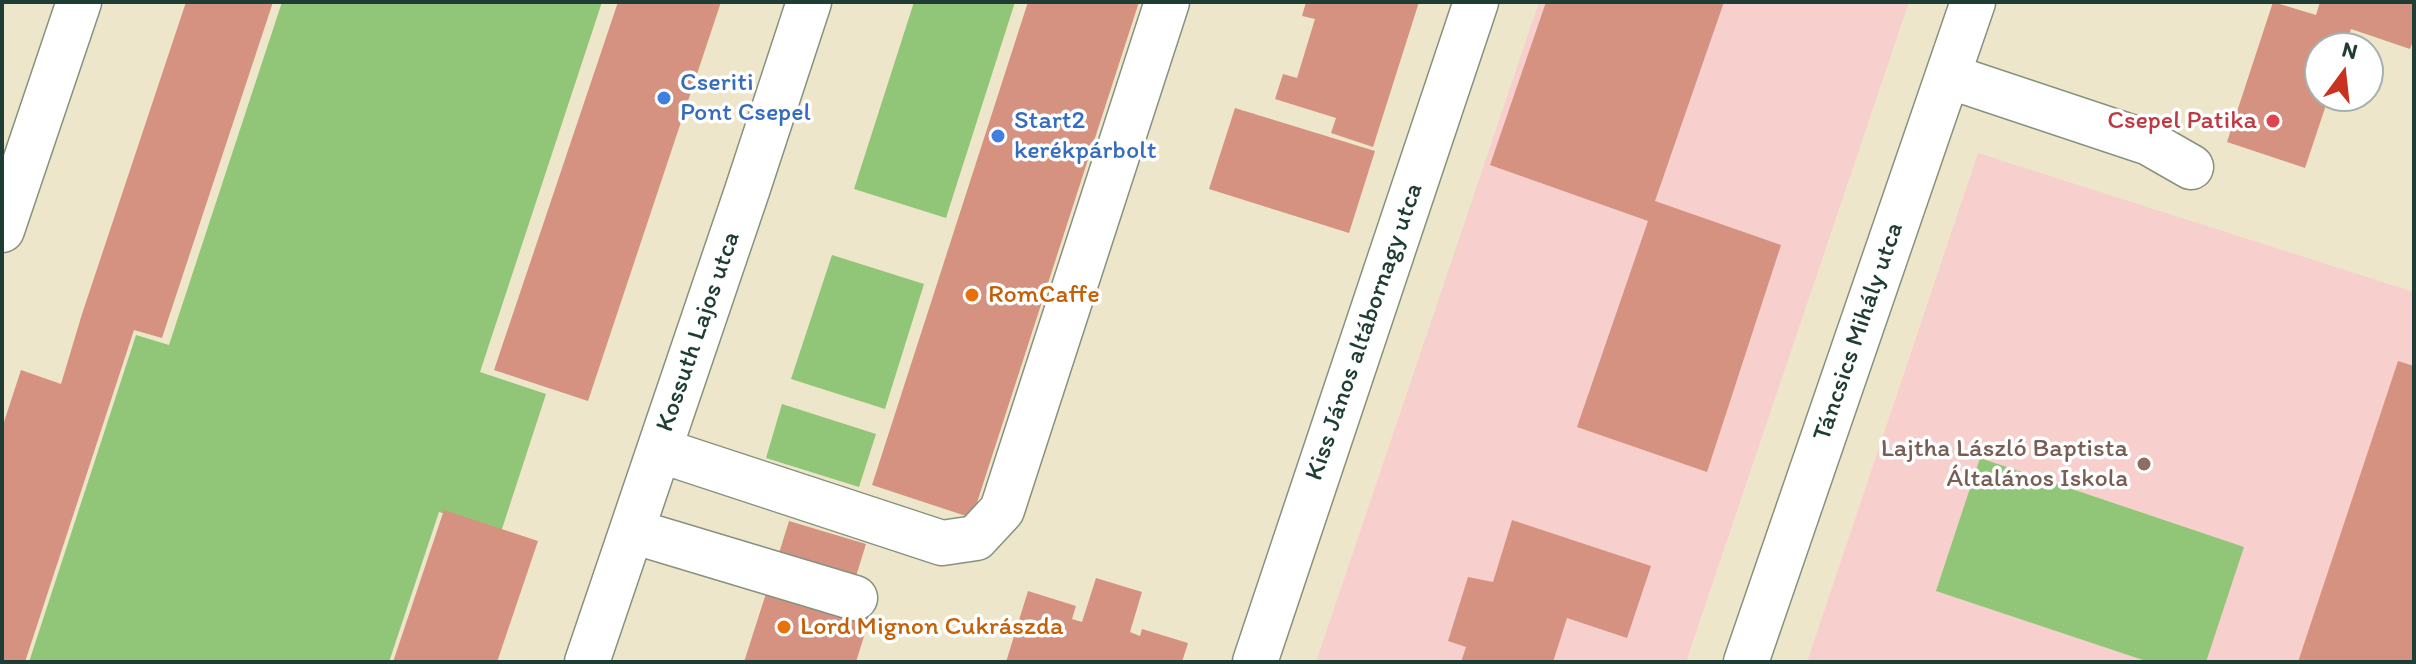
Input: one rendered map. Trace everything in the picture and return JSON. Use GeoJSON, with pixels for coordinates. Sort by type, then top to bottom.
{"type":"FeatureCollection","features":[{"type":"Feature","properties":{"kind":"street"},"geometry":{"type":"LineString","coordinates":[[2,230],[79,2]]}},
{"type":"Feature","properties":{"kind":"street","name":"Kossuth Lajos utca"},"geometry":{"type":"LineString","coordinates":[[587,662],[809,2]]}},
{"type":"Feature","properties":{"kind":"street"},"geometry":{"type":"LineString","coordinates":[[659,450],[942,543],[976,538],[1002,510],[1167,2]]}},
{"type":"Feature","properties":{"kind":"street","name":"Kiss János altábornagy utca"},"geometry":{"type":"LineString","coordinates":[[1255,662],[1476,2]]}},
{"type":"Feature","properties":{"kind":"street","name":"Táncsics Mihály utca"},"geometry":{"type":"LineString","coordinates":[[1746,662],[1973,2]]}},
{"type":"Feature","properties":{"kind":"street"},"geometry":{"type":"LineString","coordinates":[[1948,76],[2149,143],[2191,167]]}},
{"type":"Feature","properties":{"kind":"street"},"geometry":{"type":"LineString","coordinates":[[632,531],[855,598]]}},
{"type":"Feature","properties":{"kind":"shaded area"},"geometry":{"type":"Polygon","coordinates":[[[1539,2],[1909,2],[1686,662],[1316,662],[1539,2]]]}},
{"type":"Feature","properties":{"kind":"shaded area","name":"Lajtha László Baptista Általános Iskola"},"geometry":{"type":"Polygon","coordinates":[[[1978,153],[2414,292],[2414,662],[1807,662],[1978,153]]]}},
{"type":"Feature","properties":{"kind":"green space"},"geometry":{"type":"Polygon","coordinates":[[[282,2],[602,2],[480,372],[546,394],[501,532],[439,512],[389,662],[29,662],[136,335],[169,345],[282,2]]]}},
{"type":"Feature","properties":{"kind":"green space"},"geometry":{"type":"Polygon","coordinates":[[[914,2],[1015,2],[946,218],[854,189],[914,2]]]}},
{"type":"Feature","properties":{"kind":"green space"},"geometry":{"type":"Polygon","coordinates":[[[832,255],[924,284],[885,409],[791,379],[832,255]]]}},
{"type":"Feature","properties":{"kind":"green space"},"geometry":{"type":"Polygon","coordinates":[[[782,404],[876,434],[859,487],[766,458],[782,404]]]}},
{"type":"Feature","properties":{"kind":"green space"},"geometry":{"type":"Polygon","coordinates":[[[1980,458],[2244,547],[2206,662],[2149,662],[1936,591],[1980,458]]]}},
{"type":"Feature","properties":{"kind":"building"},"geometry":{"type":"Polygon","coordinates":[[[186,2],[273,2],[162,338],[134,330],[25,662],[2,662],[2,428],[21,370],[61,384],[186,2]]]}},
{"type":"Feature","properties":{"kind":"building"},"geometry":{"type":"Polygon","coordinates":[[[618,2],[721,2],[588,401],[494,370],[618,2]]]}},
{"type":"Feature","properties":{"kind":"building"},"geometry":{"type":"Polygon","coordinates":[[[1028,2],[1139,2],[972,518],[872,485],[1028,2]]]}},
{"type":"Feature","properties":{"kind":"building"},"geometry":{"type":"Polygon","coordinates":[[[1306,2],[1419,2],[1373,147],[1331,133],[1336,118],[1275,99],[1283,74],[1297,78],[1315,19],[1302,16],[1306,2]]]}},
{"type":"Feature","properties":{"kind":"building"},"geometry":{"type":"Polygon","coordinates":[[[1546,2],[1724,2],[1655,201],[1781,245],[1707,472],[1577,427],[1648,221],[1490,165],[1546,2]]]}},
{"type":"Feature","properties":{"kind":"building"},"geometry":{"type":"Polygon","coordinates":[[[2273,2],[2316,15],[2320,2],[2414,2],[2414,38],[2410,49],[2384,40],[2384,32],[2351,29],[2350,32],[2304,32],[2304,112],[2324,112],[2305,168],[2227,142],[2273,2]]]}},
{"type":"Feature","properties":{"kind":"building"},"geometry":{"type":"Polygon","coordinates":[[[1235,108],[1375,151],[1349,233],[1209,189],[1235,108]]]}},
{"type":"Feature","properties":{"kind":"building"},"geometry":{"type":"Polygon","coordinates":[[[2398,361],[2414,366],[2414,662],[2298,662],[2398,361]]]}},
{"type":"Feature","properties":{"kind":"building"},"geometry":{"type":"Polygon","coordinates":[[[444,510],[538,541],[497,662],[393,662],[444,510]]]}},
{"type":"Feature","properties":{"kind":"building"},"geometry":{"type":"Polygon","coordinates":[[[1512,520],[1651,566],[1627,638],[1567,618],[1553,662],[1461,662],[1466,647],[1448,641],[1468,577],[1493,582],[1512,520]]]}},
{"type":"Feature","properties":{"kind":"building"},"geometry":{"type":"Polygon","coordinates":[[[789,521],[866,544],[853,586],[776,563],[789,521]]]}},
{"type":"Feature","properties":{"kind":"building"},"geometry":{"type":"Polygon","coordinates":[[[1096,578],[1142,592],[1130,632],[1140,636],[1142,629],[1188,643],[1182,662],[1006,662],[1028,591],[1076,606],[1072,619],[1082,622],[1096,578]]]}},
{"type":"Feature","properties":{"kind":"building"},"geometry":{"type":"Polygon","coordinates":[[[769,584],[870,617],[856,662],[744,662],[769,584]]]}},
{"type":"Feature","properties":{"kind":"place","name":"Cseriti Pont Csepel"},"geometry":{"type":"Point","coordinates":[664,98]}},
{"type":"Feature","properties":{"kind":"place","name":"Csepel Patika"},"geometry":{"type":"Point","coordinates":[2273,121]}},
{"type":"Feature","properties":{"kind":"place","name":"Start2 kerékpárbolt"},"geometry":{"type":"Point","coordinates":[998,136]}},
{"type":"Feature","properties":{"kind":"place","name":"RomCaffe"},"geometry":{"type":"Point","coordinates":[972,295]}},
{"type":"Feature","properties":{"kind":"place","name":"Lajtha László Baptista Általános Iskola"},"geometry":{"type":"Point","coordinates":[2144,464]}},
{"type":"Feature","properties":{"kind":"place","name":"Lord Mignon Cukrászda"},"geometry":{"type":"Point","coordinates":[784,627]}}]}
